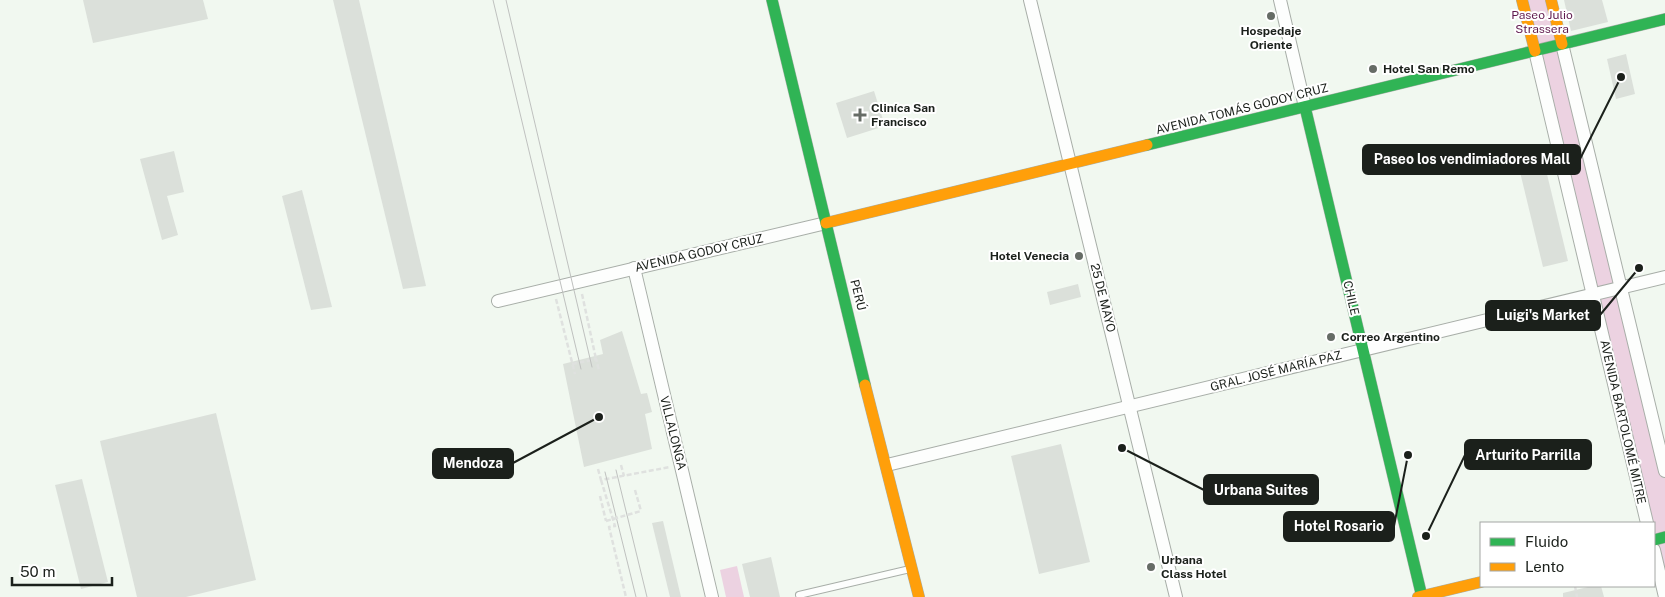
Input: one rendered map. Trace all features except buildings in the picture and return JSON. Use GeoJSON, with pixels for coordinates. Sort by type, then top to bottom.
{"type":"FeatureCollection","features":[{"type":"Feature","properties":{"kind":"main road","name":"PERÚ"},"geometry":{"type":"LineString","coordinates":[[772,0],[919,597]]}},
{"type":"Feature","properties":{"kind":"main road","name":"AVENIDA BARTOLOMÉ MITRE"},"geometry":{"type":"LineString","coordinates":[[1522,0],[1535,51]]}},
{"type":"Feature","properties":{"kind":"main road"},"geometry":{"type":"LineString","coordinates":[[1551,0],[1562,44]]}},
{"type":"Feature","properties":{"kind":"main road","name":"AVENIDA TOMÁS GODOY CRUZ"},"geometry":{"type":"LineString","coordinates":[[826,223],[1071,165],[1665,19]]}},
{"type":"Feature","properties":{"kind":"main road","name":"CHILE"},"geometry":{"type":"LineString","coordinates":[[1305,107],[1421,597]]}},
{"type":"Feature","properties":{"kind":"main road"},"geometry":{"type":"LineString","coordinates":[[1421,597],[1480,582]]}},
{"type":"Feature","properties":{"kind":"street","name":"25 DE MAYO"},"geometry":{"type":"LineString","coordinates":[[1030,0],[1176,597]]}},
{"type":"Feature","properties":{"kind":"street","name":"CHILE"},"geometry":{"type":"LineString","coordinates":[[1280,0],[1305,107]]}},
{"type":"Feature","properties":{"kind":"street"},"geometry":{"type":"LineString","coordinates":[[1562,44],[1665,471]]}},
{"type":"Feature","properties":{"kind":"street","name":"AVENIDA BARTOLOMÉ MITRE"},"geometry":{"type":"LineString","coordinates":[[1535,51],[1647,522]]}},
{"type":"Feature","properties":{"kind":"street","name":"AVENIDA GODOY CRUZ"},"geometry":{"type":"LineString","coordinates":[[498,301],[826,223]]}},
{"type":"Feature","properties":{"kind":"street","name":"VILLALONGA"},"geometry":{"type":"LineString","coordinates":[[634,268],[712,597]]}},
{"type":"Feature","properties":{"kind":"street","name":"GRAL. JOSÉ MARÍA PAZ"},"geometry":{"type":"LineString","coordinates":[[887,465],[1665,277]]}},
{"type":"Feature","properties":{"kind":"street"},"geometry":{"type":"LineString","coordinates":[[1655,554],[1665,597]]}},
{"type":"Feature","properties":{"kind":"lane"},"geometry":{"type":"LineString","coordinates":[[799,595],[912,569]]}},
{"type":"Feature","properties":{"kind":"path"},"geometry":{"type":"LineString","coordinates":[[576,282],[599,370]]}},
{"type":"Feature","properties":{"kind":"path"},"geometry":{"type":"LineString","coordinates":[[553,288],[575,374]]}},
{"type":"Feature","properties":{"kind":"path"},"geometry":{"type":"LineString","coordinates":[[572,364],[596,359]]}},
{"type":"Feature","properties":{"kind":"path"},"geometry":{"type":"LineString","coordinates":[[621,465],[624,476]]}},
{"type":"Feature","properties":{"kind":"path"},"geometry":{"type":"LineString","coordinates":[[601,480],[681,465]]}},
{"type":"Feature","properties":{"kind":"path"},"geometry":{"type":"LineString","coordinates":[[598,469],[615,526],[609,527],[626,597]]}},
{"type":"Feature","properties":{"kind":"path"},"geometry":{"type":"LineString","coordinates":[[600,496],[606,520],[641,511],[635,490]]}},
{"type":"Feature","properties":{"kind":"green space","name":"Paseo Julio Strassera"},"geometry":{"type":"Polygon","coordinates":[[[1522,0],[1551,0],[1665,471],[1665,597],[1655,554],[1655,522],[1647,522],[1522,0]]]}},
{"type":"Feature","properties":{"kind":"green space"},"geometry":{"type":"Polygon","coordinates":[[[737,566],[744,597],[726,597],[720,570],[737,566]]]}},
{"type":"Feature","properties":{"kind":"tram line"},"geometry":{"type":"LineString","coordinates":[[493,0],[581,369]]}},
{"type":"Feature","properties":{"kind":"tram line"},"geometry":{"type":"LineString","coordinates":[[506,0],[592,367]]}},
{"type":"Feature","properties":{"kind":"tram line"},"geometry":{"type":"LineString","coordinates":[[616,470],[647,597]]}},
{"type":"Feature","properties":{"kind":"tram line"},"geometry":{"type":"LineString","coordinates":[[605,472],[636,597]]}},
{"type":"Feature","properties":{"kind":"traffic: fast"},"geometry":{"type":"LineString","coordinates":[[772,0],[865,385]]}},
{"type":"Feature","properties":{"kind":"traffic: fast"},"geometry":{"type":"LineString","coordinates":[[1147,145],[1665,19]]}},
{"type":"Feature","properties":{"kind":"traffic: fast"},"geometry":{"type":"LineString","coordinates":[[1305,107],[1422,597]]}},
{"type":"Feature","properties":{"kind":"traffic: fast"},"geometry":{"type":"LineString","coordinates":[[1655,540],[1665,537]]}},
{"type":"Feature","properties":{"kind":"traffic: slow"},"geometry":{"type":"LineString","coordinates":[[1522,0],[1535,51]]}},
{"type":"Feature","properties":{"kind":"traffic: slow"},"geometry":{"type":"LineString","coordinates":[[1551,0],[1562,44]]}},
{"type":"Feature","properties":{"kind":"traffic: slow"},"geometry":{"type":"LineString","coordinates":[[826,223],[1147,145]]}},
{"type":"Feature","properties":{"kind":"traffic: slow"},"geometry":{"type":"LineString","coordinates":[[865,385],[919,597]]}},
{"type":"Feature","properties":{"kind":"traffic: slow"},"geometry":{"type":"LineString","coordinates":[[1418,597],[1480,582]]}},
{"type":"Feature","properties":{"kind":"place","name":"Hospedaje Oriente"},"geometry":{"type":"Point","coordinates":[1271,16]}},
{"type":"Feature","properties":{"kind":"place","name":"Hotel San Remo"},"geometry":{"type":"Point","coordinates":[1373,69]}},
{"type":"Feature","properties":{"kind":"place","name":"Paseo los vendimiadores Mall"},"geometry":{"type":"Point","coordinates":[1621,77]}},
{"type":"Feature","properties":{"kind":"place","name":"Cliníca San Francisco"},"geometry":{"type":"Point","coordinates":[860,115]}},
{"type":"Feature","properties":{"kind":"place","name":"Hotel Venecia"},"geometry":{"type":"Point","coordinates":[1079,256]}},
{"type":"Feature","properties":{"kind":"place","name":"Luigi's Market"},"geometry":{"type":"Point","coordinates":[1639,268]}},
{"type":"Feature","properties":{"kind":"place","name":"Correo Argentino"},"geometry":{"type":"Point","coordinates":[1331,337]}},
{"type":"Feature","properties":{"kind":"place","name":"Mendoza"},"geometry":{"type":"Point","coordinates":[599,417]}},
{"type":"Feature","properties":{"kind":"place","name":"Urbana Suites"},"geometry":{"type":"Point","coordinates":[1122,448]}},
{"type":"Feature","properties":{"kind":"place","name":"Hotel Rosario"},"geometry":{"type":"Point","coordinates":[1408,455]}},
{"type":"Feature","properties":{"kind":"place","name":"Arturito Parrilla"},"geometry":{"type":"Point","coordinates":[1426,536]}},
{"type":"Feature","properties":{"kind":"place","name":"Urbana Class Hotel"},"geometry":{"type":"Point","coordinates":[1151,567]}}]}
